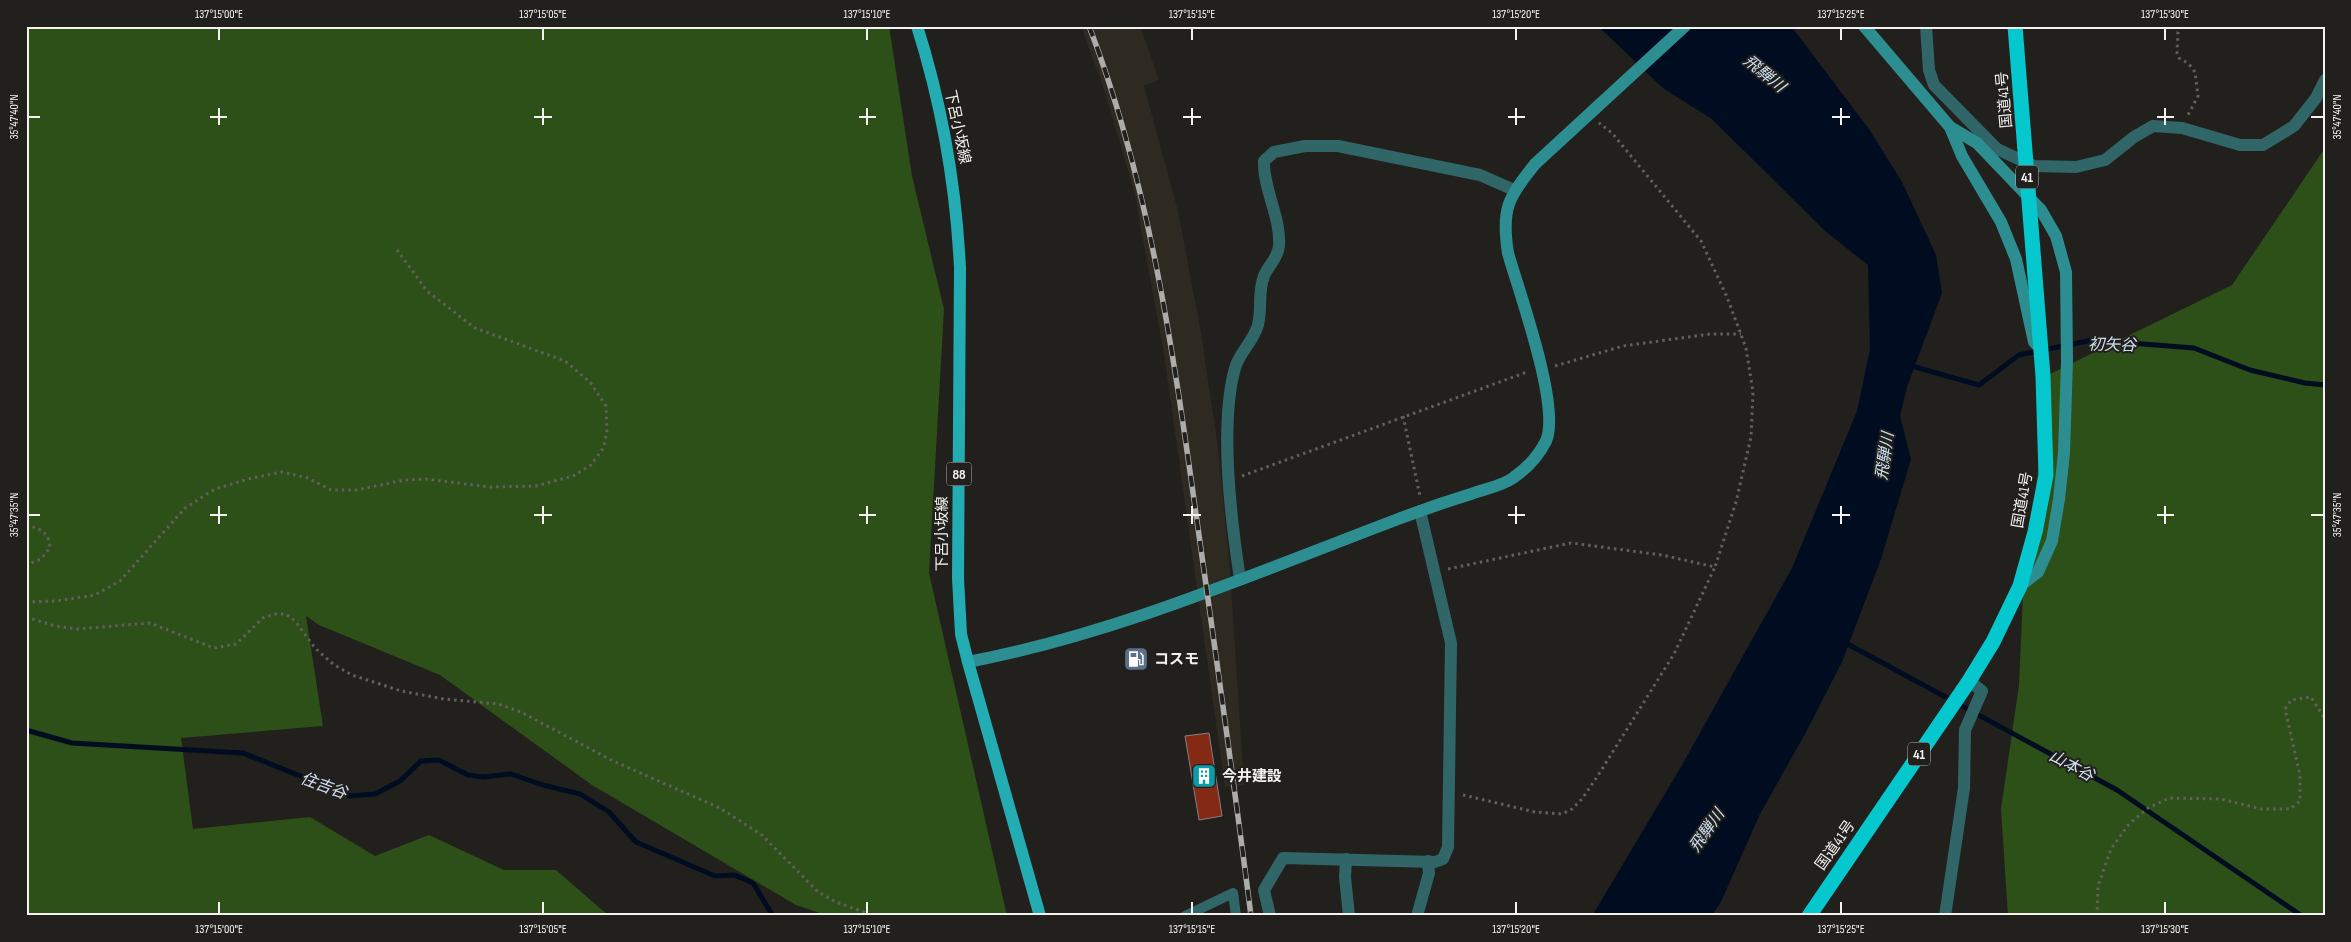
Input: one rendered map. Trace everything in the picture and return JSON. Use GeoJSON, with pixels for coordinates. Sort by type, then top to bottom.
{"type":"FeatureCollection","features":[{"type":"Feature","properties":{"kind":"highway","name":"国道41号"},"geometry":{"type":"LineString","coordinates":[[1809,916],[1969,681],[1993,642],[2020,586],[2035,532],[2046,475],[2040,349],[2015,26]]}},
{"type":"Feature","properties":{"kind":"main road","name":"下呂小坂線"},"geometry":{"type":"LineString","coordinates":[[917,26],[949,151],[958,219],[960,268],[958,578],[962,634],[968,662],[1040,916]]}},
{"type":"Feature","properties":{"kind":"street"},"geometry":{"type":"LineString","coordinates":[[968,662],[1094,632],[1512,478],[1533,461],[1546,440],[1550,417],[1542,370],[1508,253],[1504,230],[1506,207],[1514,190],[1535,164],[1685,26]]}},
{"type":"Feature","properties":{"kind":"street"},"geometry":{"type":"LineString","coordinates":[[1864,26],[1950,127],[1977,144],[2042,210],[2056,236],[2066,272],[2067,360],[2064,453],[2052,541],[2038,572],[2020,586]]}},
{"type":"Feature","properties":{"kind":"street"},"geometry":{"type":"LineString","coordinates":[[1926,26],[1929,70],[1934,85],[1997,150],[2034,166],[2076,167],[2105,160],[2134,137],[2153,126],[2182,128],[2240,146],[2263,145],[2294,126],[2316,98],[2325,80]]}},
{"type":"Feature","properties":{"kind":"street"},"geometry":{"type":"LineString","coordinates":[[1950,127],[1962,156],[2001,222],[2016,259],[2034,342],[2040,349]]}},
{"type":"Feature","properties":{"kind":"street"},"geometry":{"type":"LineString","coordinates":[[1240,579],[1234,542],[1227,426],[1230,392],[1236,366],[1257,329],[1260,319],[1261,285],[1279,246],[1277,227],[1264,171],[1264,161],[1274,152],[1305,146],[1338,146],[1480,175],[1514,190]]}},
{"type":"Feature","properties":{"kind":"street"},"geometry":{"type":"LineString","coordinates":[[1270,916],[1264,890],[1283,858],[1436,862],[1443,859],[1448,848],[1451,643],[1422,510]]}},
{"type":"Feature","properties":{"kind":"street"},"geometry":{"type":"LineString","coordinates":[[1945,916],[1964,788],[1965,730],[1982,692],[1969,681]]}},
{"type":"Feature","properties":{"kind":"street"},"geometry":{"type":"LineString","coordinates":[[1346,860],[1345,877],[1349,916]]}},
{"type":"Feature","properties":{"kind":"street"},"geometry":{"type":"LineString","coordinates":[[1417,916],[1429,873],[1428,862]]}},
{"type":"Feature","properties":{"kind":"lane"},"geometry":{"type":"LineString","coordinates":[[1185,916],[1233,893],[1236,916]]}},
{"type":"Feature","properties":{"kind":"path"},"geometry":{"type":"LineString","coordinates":[[2181,26],[2178,32],[2176,53],[2179,58],[2189,64],[2194,72],[2198,96],[2182,128]]}},
{"type":"Feature","properties":{"kind":"path"},"geometry":{"type":"LineString","coordinates":[[1448,791],[1535,812],[1562,814],[1572,809],[1582,799],[1674,654],[1715,567],[1736,502],[1751,437],[1753,392],[1746,348],[1727,297],[1701,241],[1612,133],[1589,115]]}},
{"type":"Feature","properties":{"kind":"path"},"geometry":{"type":"LineString","coordinates":[[26,602],[56,601],[95,595],[120,581],[185,508],[216,489],[252,478],[282,472],[308,478],[331,490],[357,490],[404,480],[426,479],[490,487],[536,486],[573,476],[591,465],[604,447],[607,430],[606,406],[590,382],[564,361],[475,328],[427,291],[397,250]]}},
{"type":"Feature","properties":{"kind":"path"},"geometry":{"type":"LineString","coordinates":[[1230,480],[1521,373],[1542,370],[1623,346],[1710,334],[1741,334]]}},
{"type":"Feature","properties":{"kind":"path"},"geometry":{"type":"LineString","coordinates":[[1404,416],[1422,510]]}},
{"type":"Feature","properties":{"kind":"path"},"geometry":{"type":"LineString","coordinates":[[26,525],[43,531],[49,538],[50,548],[41,559],[26,565]]}},
{"type":"Feature","properties":{"kind":"path"},"geometry":{"type":"LineString","coordinates":[[1435,572],[1572,543],[1662,555],[1715,567]]}},
{"type":"Feature","properties":{"kind":"path"},"geometry":{"type":"LineString","coordinates":[[26,617],[55,626],[77,629],[150,623],[214,648],[236,644],[263,618],[274,614],[286,614],[295,621],[315,648],[333,664],[352,675],[401,691],[444,700],[498,704],[521,712],[613,760],[720,808],[762,835],[818,892],[836,902],[864,912],[866,916]]}},
{"type":"Feature","properties":{"kind":"path"},"geometry":{"type":"LineString","coordinates":[[2097,916],[2098,886],[2111,849],[2129,824],[2148,808],[2169,798],[2221,799],[2261,809],[2290,809],[2300,801],[2300,775],[2285,709],[2290,700],[2311,697],[2325,720]]}},
{"type":"Feature","properties":{"kind":"shaded area"},"geometry":{"type":"Polygon","coordinates":[[[1081,26],[1140,26],[1159,80],[1144,86],[1178,211],[1200,327],[1218,447],[1230,570],[1244,785],[1225,787],[1164,354],[1134,191],[1105,92],[1081,26]]]}},
{"type":"Feature","properties":{"kind":"green space"},"geometry":{"type":"Polygon","coordinates":[[[26,26],[889,26],[912,176],[944,309],[929,573],[1007,916],[829,916],[796,905],[592,785],[440,675],[319,625],[306,616],[323,726],[181,738],[193,829],[310,817],[375,856],[429,835],[504,870],[556,870],[609,916],[26,916],[26,26]]]}},
{"type":"Feature","properties":{"kind":"green space"},"geometry":{"type":"Polygon","coordinates":[[[2325,148],[2325,916],[2008,916],[2001,809],[2019,685],[2023,594],[2050,374],[2232,285],[2325,148]]]}},
{"type":"Feature","properties":{"kind":"water","name":"飛騨川"},"geometry":{"type":"Polygon","coordinates":[[[1598,26],[1791,26],[1869,129],[1902,182],[1936,255],[1942,293],[1907,387],[1900,416],[1911,459],[1881,559],[1842,662],[1805,734],[1760,814],[1720,904],[1711,916],[1592,916],[1682,765],[1792,568],[1857,411],[1870,349],[1868,265],[1825,231],[1712,119],[1664,89],[1598,26]]]}},
{"type":"Feature","properties":{"kind":"building","name":"今井建設"},"geometry":{"type":"Polygon","coordinates":[[[1209,733],[1222,816],[1199,820],[1185,736],[1209,733]]]}},
{"type":"Feature","properties":{"kind":"waterway","name":"初矢谷"},"geometry":{"type":"LineString","coordinates":[[1908,365],[1979,385],[2019,355],[2092,340],[2194,348],[2250,370],[2305,383],[2325,385]]}},
{"type":"Feature","properties":{"kind":"waterway","name":"山本谷"},"geometry":{"type":"LineString","coordinates":[[1844,642],[2117,790],[2302,916]]}},
{"type":"Feature","properties":{"kind":"waterway","name":"住吉谷"},"geometry":{"type":"LineString","coordinates":[[26,730],[72,743],[243,753],[350,796],[375,794],[400,781],[421,761],[439,760],[468,775],[483,777],[511,774],[543,785],[580,794],[609,812],[636,842],[715,876],[734,875],[753,883],[773,916]]}},
{"type":"Feature","properties":{"kind":"railway"},"geometry":{"type":"LineString","coordinates":[[1089,26],[1110,85],[1128,145],[1143,206],[1168,329],[1203,564],[1251,916]]}},
{"type":"Feature","properties":{"kind":"place","name":"コスモ"},"geometry":{"type":"Point","coordinates":[1136,659]}},
{"type":"Feature","properties":{"kind":"place","name":"今井建設"},"geometry":{"type":"Point","coordinates":[1204,776]}}]}
